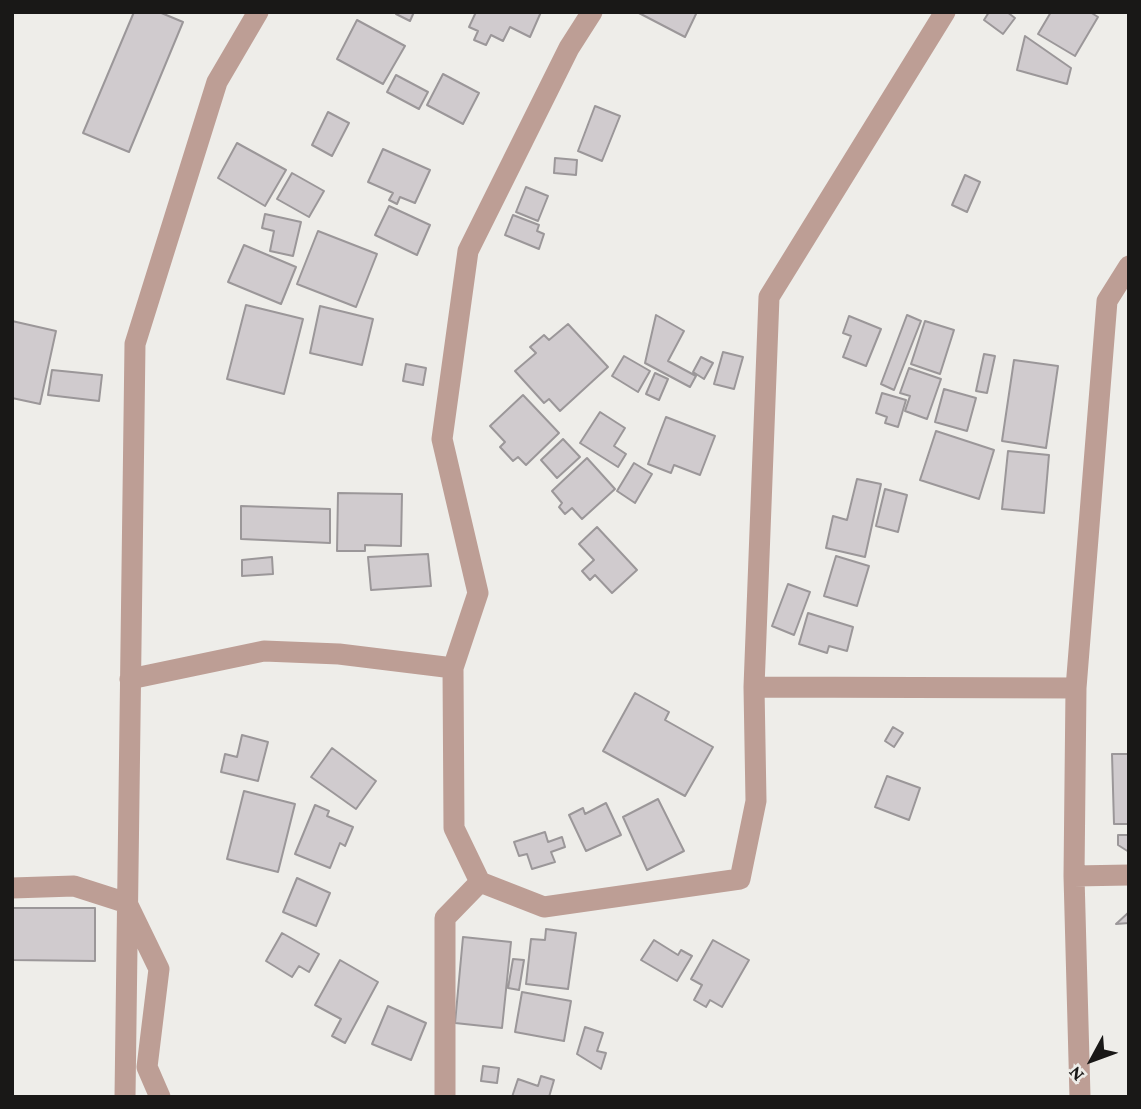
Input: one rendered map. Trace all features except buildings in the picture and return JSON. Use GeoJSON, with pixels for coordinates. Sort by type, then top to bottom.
{"type":"FeatureCollection","features":[{"type":"Feature","properties":{"kind":"street"},"geometry":{"type":"LineString","coordinates":[[125,1097],[135,344],[217,82],[258,12]]}},
{"type":"Feature","properties":{"kind":"street"},"geometry":{"type":"LineString","coordinates":[[592,12],[569,48],[468,251],[442,439],[478,593],[453,668],[454,828],[480,882],[544,907],[740,879],[756,801],[754,687],[769,297],[945,12]]}},
{"type":"Feature","properties":{"kind":"street"},"geometry":{"type":"LineString","coordinates":[[1080,1097],[1074,876],[1076,688],[1107,301],[1129,265]]}},
{"type":"Feature","properties":{"kind":"street"},"geometry":{"type":"LineString","coordinates":[[130,679],[264,651],[339,654],[453,668]]}},
{"type":"Feature","properties":{"kind":"street"},"geometry":{"type":"LineString","coordinates":[[754,687],[1076,688]]}},
{"type":"Feature","properties":{"kind":"street"},"geometry":{"type":"LineString","coordinates":[[1074,876],[1129,875]]}},
{"type":"Feature","properties":{"kind":"street"},"geometry":{"type":"LineString","coordinates":[[445,1097],[445,918],[480,882]]}},
{"type":"Feature","properties":{"kind":"street"},"geometry":{"type":"LineString","coordinates":[[12,888],[74,886],[127,903],[159,969],[147,1067],[160,1097]]}}]}
